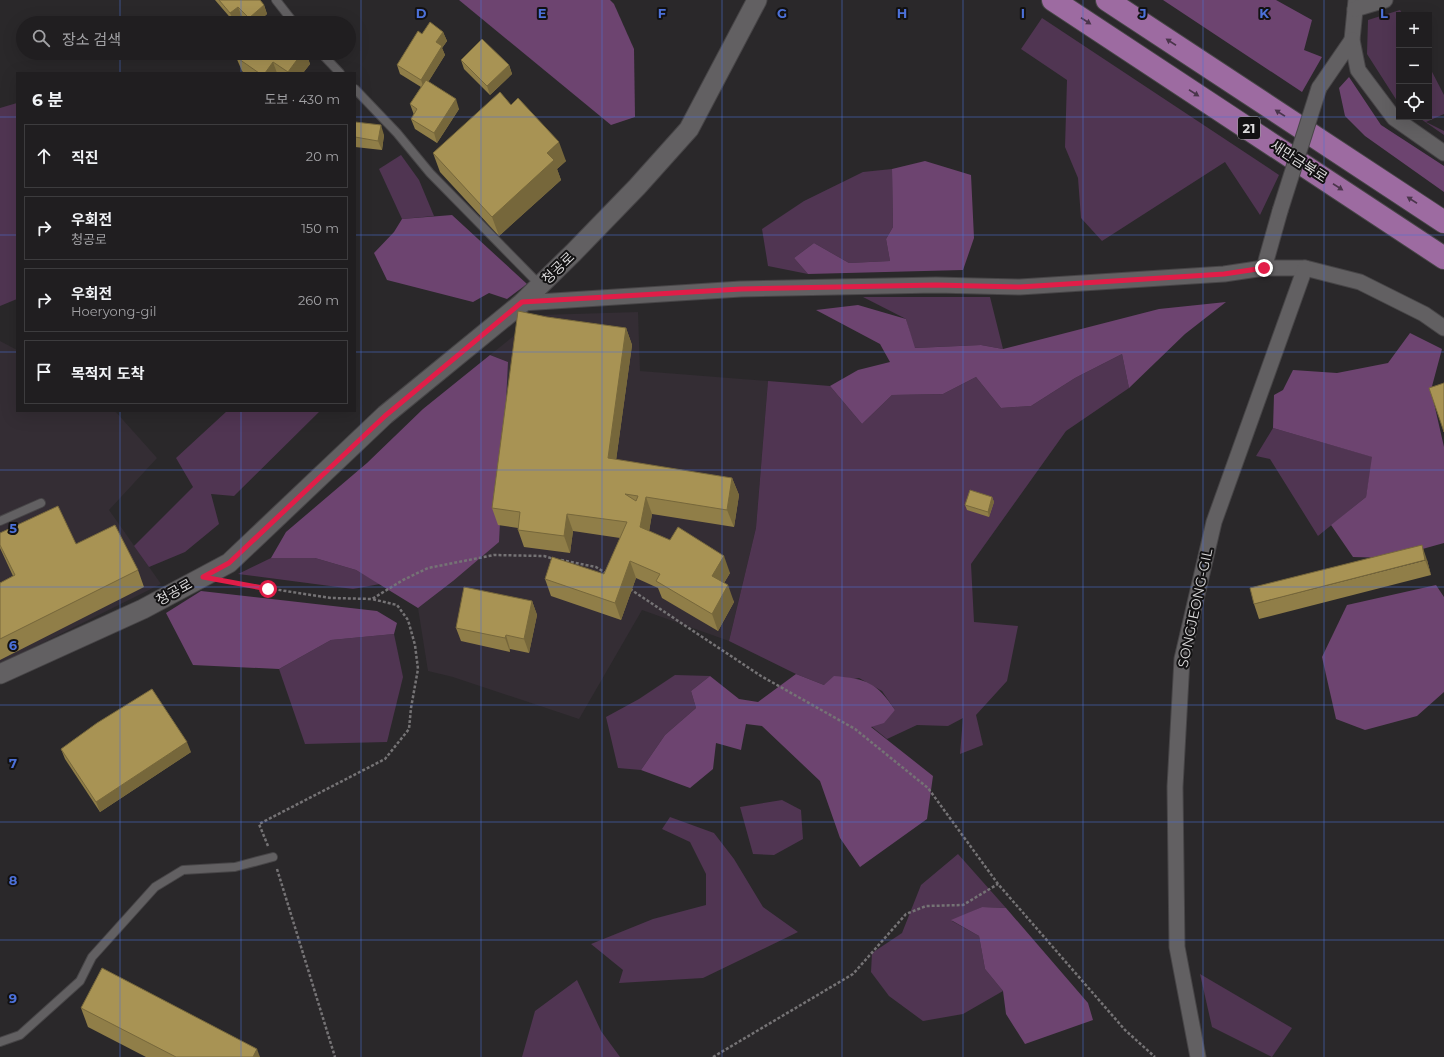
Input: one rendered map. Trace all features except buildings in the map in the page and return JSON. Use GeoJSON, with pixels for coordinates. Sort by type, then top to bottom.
{"type":"FeatureCollection","features":[{"type":"Feature","properties":{"kind":"highway","name":"새만금북로"},"geometry":{"type":"LineString","coordinates":[[1053,0],[1444,258]]}},
{"type":"Feature","properties":{"kind":"highway","name":"새만금북로"},"geometry":{"type":"LineString","coordinates":[[1107,0],[1444,222]]}},
{"type":"Feature","properties":{"kind":"street","name":"청공로"},"geometry":{"type":"LineString","coordinates":[[0,674],[143,609],[229,563],[385,416],[522,302],[637,187],[688,129],[757,0]]}},
{"type":"Feature","properties":{"kind":"street"},"geometry":{"type":"LineString","coordinates":[[1385,0],[1356,4],[1352,40],[1358,70],[1394,118],[1444,152]]}},
{"type":"Feature","properties":{"kind":"street"},"geometry":{"type":"LineString","coordinates":[[1264,268],[1280,211],[1319,88],[1352,40]]}},
{"type":"Feature","properties":{"kind":"street"},"geometry":{"type":"LineString","coordinates":[[522,302],[741,289],[936,285],[1020,287],[1224,274],[1264,268],[1305,268],[1360,282],[1424,314],[1444,328]]}},
{"type":"Feature","properties":{"kind":"street","name":"SONGJEONG-GIL"},"geometry":{"type":"LineString","coordinates":[[1198,1057],[1177,947],[1175,787],[1182,659],[1214,522],[1305,268]]}},
{"type":"Feature","properties":{"kind":"lane"},"geometry":{"type":"LineString","coordinates":[[276,0],[289,16]]}},
{"type":"Feature","properties":{"kind":"lane"},"geometry":{"type":"LineString","coordinates":[[328,60],[339,72]]}},
{"type":"Feature","properties":{"kind":"lane"},"geometry":{"type":"LineString","coordinates":[[356,90],[397,133],[430,173],[540,285]]}},
{"type":"Feature","properties":{"kind":"lane"},"geometry":{"type":"LineString","coordinates":[[0,521],[41,503]]}},
{"type":"Feature","properties":{"kind":"lane"},"geometry":{"type":"LineString","coordinates":[[0,1042],[20,1035],[80,981],[92,957],[155,887],[183,870],[235,867],[273,857]]}},
{"type":"Feature","properties":{"kind":"path"},"geometry":{"type":"LineString","coordinates":[[372,599],[403,580],[428,568],[494,555],[544,556],[596,567],[608,575]]}},
{"type":"Feature","properties":{"kind":"path"},"geometry":{"type":"LineString","coordinates":[[203,577],[268,589],[330,598],[372,599],[397,605],[408,620],[415,645],[418,669],[409,729],[384,759],[259,824],[273,857],[335,1057]]}},
{"type":"Feature","properties":{"kind":"path"},"geometry":{"type":"LineString","coordinates":[[625,586],[761,676],[855,729],[928,788],[998,884],[1125,1030],[1155,1057]]}},
{"type":"Feature","properties":{"kind":"path"},"geometry":{"type":"LineString","coordinates":[[713,1057],[853,974],[906,914],[926,906],[963,905],[998,884]]}},
{"type":"Feature","properties":{"kind":"shaded area"},"geometry":{"type":"Polygon","coordinates":[[[459,0],[610,0],[614,4],[634,49],[635,117],[611,125],[459,0]]]}},
{"type":"Feature","properties":{"kind":"shaded area"},"geometry":{"type":"Polygon","coordinates":[[[1163,0],[1276,0],[1312,20],[1304,50],[1322,57],[1302,92],[1163,0]]]}},
{"type":"Feature","properties":{"kind":"shaded area"},"geometry":{"type":"Polygon","coordinates":[[[1400,10],[1401,12],[1396,12],[1396,99],[1367,54],[1368,20],[1400,10]]]}},
{"type":"Feature","properties":{"kind":"shaded area"},"geometry":{"type":"Polygon","coordinates":[[[1042,18],[1279,175],[1260,215],[1225,162],[1102,241],[1081,218],[1078,178],[1065,147],[1067,80],[1021,49],[1042,18]]]}},
{"type":"Feature","properties":{"kind":"shaded area"},"geometry":{"type":"Polygon","coordinates":[[[1432,72],[1444,95],[1444,114],[1432,119],[1432,72]]]}},
{"type":"Feature","properties":{"kind":"shaded area"},"geometry":{"type":"Polygon","coordinates":[[[1349,77],[1381,125],[1444,166],[1444,192],[1365,136],[1345,116],[1339,88],[1349,77]]]}},
{"type":"Feature","properties":{"kind":"shaded area"},"geometry":{"type":"Polygon","coordinates":[[[16,103],[16,299],[0,306],[0,108],[16,103]]]}},
{"type":"Feature","properties":{"kind":"shaded area"},"geometry":{"type":"Polygon","coordinates":[[[1422,120],[1430,120],[1426,122],[1444,131],[1444,135],[1422,120]]]}},
{"type":"Feature","properties":{"kind":"shaded area"},"geometry":{"type":"Polygon","coordinates":[[[401,155],[419,180],[434,216],[402,219],[379,169],[401,155]]]}},
{"type":"Feature","properties":{"kind":"shaded area"},"geometry":{"type":"Polygon","coordinates":[[[925,161],[971,175],[974,238],[963,270],[808,274],[794,258],[814,243],[849,263],[890,261],[886,239],[893,227],[892,169],[925,161]]]}},
{"type":"Feature","properties":{"kind":"shaded area"},"geometry":{"type":"Polygon","coordinates":[[[892,169],[893,227],[886,239],[890,261],[849,263],[814,243],[794,258],[808,274],[768,266],[762,229],[804,201],[863,172],[892,169]]]}},
{"type":"Feature","properties":{"kind":"shaded area"},"geometry":{"type":"Polygon","coordinates":[[[452,215],[527,284],[507,299],[489,293],[473,302],[387,280],[374,253],[394,232],[402,219],[452,215]]]}},
{"type":"Feature","properties":{"kind":"shaded area"},"geometry":{"type":"Polygon","coordinates":[[[863,297],[990,297],[1003,349],[981,345],[914,348],[906,319],[863,297]]]}},
{"type":"Feature","properties":{"kind":"shaded area"},"geometry":{"type":"Polygon","coordinates":[[[1226,302],[1185,334],[1129,388],[1122,354],[1075,378],[1031,406],[1001,408],[976,377],[943,394],[892,395],[862,424],[830,386],[858,370],[890,362],[880,344],[816,310],[858,305],[906,319],[915,348],[981,345],[1003,349],[1159,309],[1226,302]]]}},
{"type":"Feature","properties":{"kind":"shaded area"},"geometry":{"type":"Polygon","coordinates":[[[638,312],[640,371],[768,381],[756,528],[729,641],[642,610],[579,719],[453,677],[428,671],[418,608],[453,581],[508,362],[490,355],[540,315],[638,312]]]}},
{"type":"Feature","properties":{"kind":"shaded area"},"geometry":{"type":"Polygon","coordinates":[[[1410,333],[1442,349],[1431,390],[1444,447],[1444,543],[1390,558],[1353,557],[1331,525],[1366,497],[1372,457],[1273,428],[1274,395],[1283,390],[1293,370],[1337,373],[1388,363],[1410,333]]]}},
{"type":"Feature","properties":{"kind":"shaded area"},"geometry":{"type":"Polygon","coordinates":[[[0,341],[16,349],[16,412],[116,412],[157,458],[109,510],[161,584],[0,664],[0,341]]]}},
{"type":"Feature","properties":{"kind":"shaded area"},"geometry":{"type":"Polygon","coordinates":[[[1122,354],[1129,388],[1066,431],[971,564],[974,622],[1018,626],[1007,681],[976,715],[983,745],[960,754],[963,718],[948,726],[917,725],[887,739],[871,726],[895,710],[882,691],[859,678],[824,685],[796,674],[729,641],[756,528],[768,381],[830,386],[862,424],[892,395],[943,394],[976,377],[1001,408],[1031,406],[1075,378],[1122,354]]]}},
{"type":"Feature","properties":{"kind":"shaded area"},"geometry":{"type":"Polygon","coordinates":[[[490,355],[508,362],[499,542],[418,608],[356,570],[315,558],[271,558],[286,532],[367,463],[423,409],[490,355]]]}},
{"type":"Feature","properties":{"kind":"shaded area"},"geometry":{"type":"Polygon","coordinates":[[[226,412],[319,412],[234,496],[211,494],[219,524],[185,552],[149,567],[134,546],[193,487],[176,458],[226,412]]]}},
{"type":"Feature","properties":{"kind":"shaded area"},"geometry":{"type":"Polygon","coordinates":[[[1273,428],[1373,457],[1366,497],[1318,536],[1270,459],[1256,456],[1273,428]]]}},
{"type":"Feature","properties":{"kind":"shaded area"},"geometry":{"type":"Polygon","coordinates":[[[271,558],[315,558],[356,570],[380,584],[353,589],[238,574],[271,558]]]}},
{"type":"Feature","properties":{"kind":"shaded area"},"geometry":{"type":"Polygon","coordinates":[[[1436,585],[1444,597],[1444,692],[1417,716],[1365,730],[1336,719],[1322,657],[1347,605],[1436,585]]]}},
{"type":"Feature","properties":{"kind":"shaded area"},"geometry":{"type":"Polygon","coordinates":[[[201,591],[377,611],[397,623],[394,634],[331,640],[279,669],[193,665],[166,613],[201,591]]]}},
{"type":"Feature","properties":{"kind":"shaded area"},"geometry":{"type":"Polygon","coordinates":[[[394,634],[403,677],[387,742],[305,744],[279,669],[331,640],[394,634]]]}},
{"type":"Feature","properties":{"kind":"shaded area"},"geometry":{"type":"Polygon","coordinates":[[[796,674],[824,685],[834,676],[863,681],[876,688],[882,693],[895,710],[884,723],[871,727],[933,776],[927,819],[860,867],[840,838],[820,781],[762,726],[746,724],[741,750],[716,743],[713,769],[690,788],[641,770],[665,735],[696,708],[691,691],[710,676],[739,699],[758,702],[796,674]]]}},
{"type":"Feature","properties":{"kind":"shaded area"},"geometry":{"type":"Polygon","coordinates":[[[675,675],[710,676],[691,691],[696,708],[665,735],[641,770],[618,768],[606,717],[639,699],[675,675]]]}},
{"type":"Feature","properties":{"kind":"shaded area"},"geometry":{"type":"Polygon","coordinates":[[[782,800],[801,810],[803,839],[774,855],[753,854],[740,807],[782,800]]]}},
{"type":"Feature","properties":{"kind":"shaded area"},"geometry":{"type":"Polygon","coordinates":[[[670,817],[714,833],[734,859],[763,907],[798,932],[703,978],[619,983],[623,970],[591,944],[653,919],[706,905],[706,874],[690,842],[662,829],[670,817]]]}},
{"type":"Feature","properties":{"kind":"shaded area"},"geometry":{"type":"Polygon","coordinates":[[[958,854],[1006,908],[982,907],[952,921],[979,936],[985,969],[1003,991],[963,1014],[923,1021],[889,996],[871,972],[872,953],[902,933],[921,885],[958,854]]]}},
{"type":"Feature","properties":{"kind":"shaded area"},"geometry":{"type":"Polygon","coordinates":[[[982,907],[1006,908],[1088,1003],[1093,1020],[1025,1044],[1006,1014],[1003,991],[985,969],[979,936],[951,920],[982,907]]]}},
{"type":"Feature","properties":{"kind":"shaded area"},"geometry":{"type":"Polygon","coordinates":[[[1200,974],[1292,1028],[1272,1057],[1212,1027],[1200,974]]]}},
{"type":"Feature","properties":{"kind":"shaded area"},"geometry":{"type":"Polygon","coordinates":[[[577,980],[601,1031],[620,1057],[522,1057],[535,1011],[577,980]]]}},
{"type":"Feature","properties":{"kind":"route"},"geometry":{"type":"LineString","coordinates":[[268,589],[203,577],[229,563],[385,416],[522,302],[741,289],[936,285],[1020,287],[1224,274],[1264,268]]}}]}
